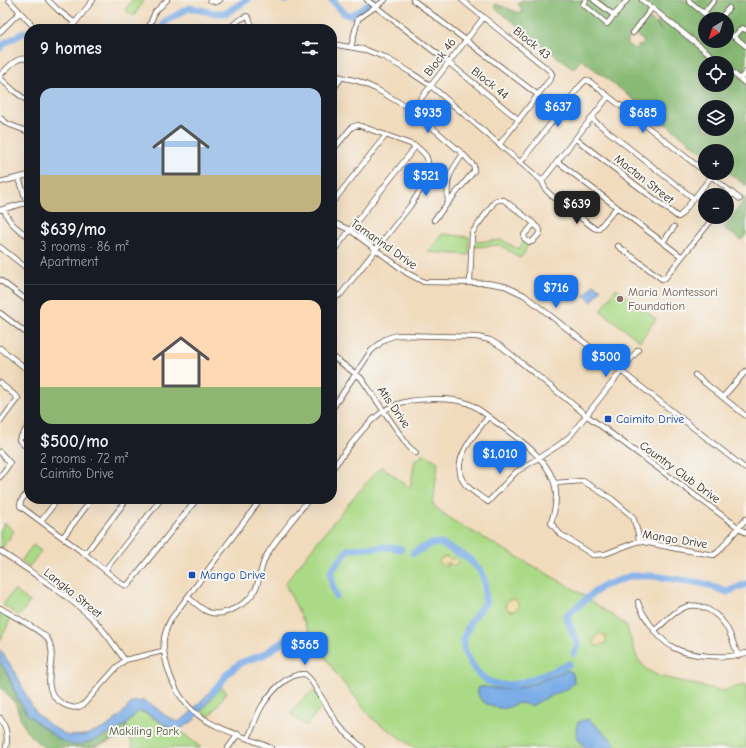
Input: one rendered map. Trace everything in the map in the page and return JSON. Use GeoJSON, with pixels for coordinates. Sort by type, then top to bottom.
{"type":"FeatureCollection","features":[{"type":"Feature","properties":{"kind":"street"},"geometry":{"type":"LineString","coordinates":[[9,0],[31,24]]}},
{"type":"Feature","properties":{"kind":"street"},"geometry":{"type":"LineString","coordinates":[[48,0],[75,23],[92,1]]}},
{"type":"Feature","properties":{"kind":"street"},"geometry":{"type":"LineString","coordinates":[[150,24],[155,12],[167,0]]}},
{"type":"Feature","properties":{"kind":"street"},"geometry":{"type":"LineString","coordinates":[[210,0],[216,2],[220,0]]}},
{"type":"Feature","properties":{"kind":"street"},"geometry":{"type":"LineString","coordinates":[[351,47],[358,19],[371,3],[385,0]]}},
{"type":"Feature","properties":{"kind":"street"},"geometry":{"type":"LineString","coordinates":[[413,0],[538,95]]}},
{"type":"Feature","properties":{"kind":"street"},"geometry":{"type":"LineString","coordinates":[[462,0],[484,17]]}},
{"type":"Feature","properties":{"kind":"street"},"geometry":{"type":"LineString","coordinates":[[586,0],[583,4],[607,24],[627,0]]}},
{"type":"Feature","properties":{"kind":"street"},"geometry":{"type":"LineString","coordinates":[[594,0],[615,16]]}},
{"type":"Feature","properties":{"kind":"street"},"geometry":{"type":"LineString","coordinates":[[642,0],[711,56]]}},
{"type":"Feature","properties":{"kind":"street"},"geometry":{"type":"LineString","coordinates":[[690,0],[689,1],[703,12]]}},
{"type":"Feature","properties":{"kind":"street"},"geometry":{"type":"LineString","coordinates":[[705,12],[714,0]]}},
{"type":"Feature","properties":{"kind":"street","name":"Block 44"},"geometry":{"type":"LineString","coordinates":[[371,3],[448,62],[519,120]]}},
{"type":"Feature","properties":{"kind":"street"},"geometry":{"type":"LineString","coordinates":[[633,33],[652,8]]}},
{"type":"Feature","properties":{"kind":"street"},"geometry":{"type":"LineString","coordinates":[[726,12],[729,8]]}},
{"type":"Feature","properties":{"kind":"street"},"geometry":{"type":"LineString","coordinates":[[0,30],[20,12]]}},
{"type":"Feature","properties":{"kind":"street"},"geometry":{"type":"LineString","coordinates":[[234,24],[247,16],[251,24]]}},
{"type":"Feature","properties":{"kind":"street","name":"Block 46"},"geometry":{"type":"LineString","coordinates":[[412,110],[484,17]]}},
{"type":"Feature","properties":{"kind":"street","name":"Block 43"},"geometry":{"type":"LineString","coordinates":[[484,17],[552,72],[551,78],[499,145]]}},
{"type":"Feature","properties":{"kind":"street"},"geometry":{"type":"LineString","coordinates":[[746,30],[742,28],[734,37],[746,46]]}},
{"type":"Feature","properties":{"kind":"street"},"geometry":{"type":"LineString","coordinates":[[337,45],[366,50],[384,57],[398,64],[431,86],[542,181],[546,190],[552,196],[594,228],[598,229],[617,207]]}},
{"type":"Feature","properties":{"kind":"street"},"geometry":{"type":"LineString","coordinates":[[24,58],[19,59],[0,76],[14,91],[24,98]]}},
{"type":"Feature","properties":{"kind":"street"},"geometry":{"type":"LineString","coordinates":[[740,79],[746,72]]}},
{"type":"Feature","properties":{"kind":"street"},"geometry":{"type":"LineString","coordinates":[[734,74],[746,84]]}},
{"type":"Feature","properties":{"kind":"street"},"geometry":{"type":"LineString","coordinates":[[337,76],[358,81],[376,89],[412,110],[463,154],[474,166],[474,171],[434,220]]}},
{"type":"Feature","properties":{"kind":"street"},"geometry":{"type":"LineString","coordinates":[[337,84],[342,77]]}},
{"type":"Feature","properties":{"kind":"street"},"geometry":{"type":"LineString","coordinates":[[520,163],[586,80],[698,166]]}},
{"type":"Feature","properties":{"kind":"street"},"geometry":{"type":"LineString","coordinates":[[542,181],[592,119],[608,96]]}},
{"type":"Feature","properties":{"kind":"street"},"geometry":{"type":"LineString","coordinates":[[0,118],[8,124],[24,130]]}},
{"type":"Feature","properties":{"kind":"street"},"geometry":{"type":"LineString","coordinates":[[592,119],[693,198]]}},
{"type":"Feature","properties":{"kind":"street"},"geometry":{"type":"LineString","coordinates":[[337,145],[352,127],[358,125],[416,146],[427,158],[428,165],[425,180],[410,206],[341,294],[337,297]]}},
{"type":"Feature","properties":{"kind":"street"},"geometry":{"type":"LineString","coordinates":[[337,197],[386,135]]}},
{"type":"Feature","properties":{"kind":"street","name":"Mactan Street"},"geometry":{"type":"LineString","coordinates":[[576,139],[676,216],[680,216],[708,180]]}},
{"type":"Feature","properties":{"kind":"street"},"geometry":{"type":"LineString","coordinates":[[337,247],[416,146]]}},
{"type":"Feature","properties":{"kind":"street"},"geometry":{"type":"LineString","coordinates":[[448,203],[447,194],[449,176],[463,154]]}},
{"type":"Feature","properties":{"kind":"street"},"geometry":{"type":"LineString","coordinates":[[558,162],[682,257]]}},
{"type":"Feature","properties":{"kind":"street"},"geometry":{"type":"LineString","coordinates":[[0,182],[24,176]]}},
{"type":"Feature","properties":{"kind":"street"},"geometry":{"type":"LineString","coordinates":[[19,178],[24,192]]}},
{"type":"Feature","properties":{"kind":"street"},"geometry":{"type":"LineString","coordinates":[[715,180],[725,188]]}},
{"type":"Feature","properties":{"kind":"street"},"geometry":{"type":"LineString","coordinates":[[734,195],[740,199]]}},
{"type":"Feature","properties":{"kind":"street"},"geometry":{"type":"LineString","coordinates":[[470,282],[472,233],[495,202],[498,200],[504,200],[534,224]]}},
{"type":"Feature","properties":{"kind":"street"},"geometry":{"type":"LineString","coordinates":[[24,204],[2,209],[11,224],[24,233]]}},
{"type":"Feature","properties":{"kind":"street","name":"Tamarind Drive"},"geometry":{"type":"LineString","coordinates":[[337,224],[350,230],[415,279],[424,282],[470,282],[505,286],[524,295],[746,469]]}},
{"type":"Feature","properties":{"kind":"street"},"geometry":{"type":"LineString","coordinates":[[618,246],[662,279],[665,278],[708,224]]}},
{"type":"Feature","properties":{"kind":"street"},"geometry":{"type":"LineString","coordinates":[[663,242],[674,227]]}},
{"type":"Feature","properties":{"kind":"street"},"geometry":{"type":"LineString","coordinates":[[0,246],[24,266]]}},
{"type":"Feature","properties":{"kind":"street"},"geometry":{"type":"LineString","coordinates":[[0,280],[24,298]]}},
{"type":"Feature","properties":{"kind":"street"},"geometry":{"type":"LineString","coordinates":[[0,313],[24,331]]}},
{"type":"Feature","properties":{"kind":"street","name":"Country Club Drive"},"geometry":{"type":"LineString","coordinates":[[337,401],[354,374],[372,351],[385,339],[397,335],[477,337],[490,340],[502,347],[586,415],[746,533]]}},
{"type":"Feature","properties":{"kind":"street"},"geometry":{"type":"LineString","coordinates":[[0,348],[24,367]]}},
{"type":"Feature","properties":{"kind":"street"},"geometry":{"type":"LineString","coordinates":[[488,417],[462,453],[460,466],[461,476],[466,484],[488,502],[516,472],[559,446],[570,436],[638,350]]}},
{"type":"Feature","properties":{"kind":"street","name":"Atis Drive"},"geometry":{"type":"LineString","coordinates":[[337,360],[361,378],[408,446],[416,453]]}},
{"type":"Feature","properties":{"kind":"street"},"geometry":{"type":"LineString","coordinates":[[723,397],[746,371]]}},
{"type":"Feature","properties":{"kind":"street"},"geometry":{"type":"LineString","coordinates":[[695,375],[746,416]]}},
{"type":"Feature","properties":{"kind":"street"},"geometry":{"type":"LineString","coordinates":[[0,383],[18,398],[2,414],[0,422]]}},
{"type":"Feature","properties":{"kind":"street","name":"Mango Drive"},"geometry":{"type":"LineString","coordinates":[[337,463],[375,417],[384,410],[396,404],[417,400],[468,403],[518,438],[540,458],[554,483],[556,502],[551,523],[560,534],[593,555],[605,554],[639,541],[678,549],[714,554],[718,552],[739,528]]}},
{"type":"Feature","properties":{"kind":"street"},"geometry":{"type":"LineString","coordinates":[[24,432],[20,441],[24,445]]}},
{"type":"Feature","properties":{"kind":"street"},"geometry":{"type":"LineString","coordinates":[[0,452],[10,463],[0,477]]}},
{"type":"Feature","properties":{"kind":"street"},"geometry":{"type":"LineString","coordinates":[[554,483],[583,481],[612,499],[633,517],[639,541]]}},
{"type":"Feature","properties":{"kind":"street"},"geometry":{"type":"LineString","coordinates":[[24,496],[20,501],[20,506],[63,537],[122,584],[127,586],[191,504]]}},
{"type":"Feature","properties":{"kind":"street"},"geometry":{"type":"LineString","coordinates":[[41,521],[54,504]]}},
{"type":"Feature","properties":{"kind":"street"},"geometry":{"type":"LineString","coordinates":[[63,537],[88,504]]}},
{"type":"Feature","properties":{"kind":"street"},"geometry":{"type":"LineString","coordinates":[[85,554],[123,504]]}},
{"type":"Feature","properties":{"kind":"street"},"geometry":{"type":"LineString","coordinates":[[105,570],[157,504]]}},
{"type":"Feature","properties":{"kind":"street"},"geometry":{"type":"LineString","coordinates":[[257,504],[171,619],[164,635],[163,651],[173,684],[181,698],[199,717],[209,723],[271,748]]}},
{"type":"Feature","properties":{"kind":"street"},"geometry":{"type":"LineString","coordinates":[[188,597],[208,612],[213,613],[221,613],[246,602],[254,592],[267,554],[305,504]]}},
{"type":"Feature","properties":{"kind":"street"},"geometry":{"type":"LineString","coordinates":[[739,528],[746,519]]}},
{"type":"Feature","properties":{"kind":"street","name":"Langka Street"},"geometry":{"type":"LineString","coordinates":[[0,551],[92,618],[104,631],[125,660]]}},
{"type":"Feature","properties":{"kind":"street"},"geometry":{"type":"LineString","coordinates":[[638,602],[640,609],[654,631],[661,639],[674,648],[686,653],[721,657],[738,656],[746,653]]}},
{"type":"Feature","properties":{"kind":"street"},"geometry":{"type":"LineString","coordinates":[[654,631],[683,608],[694,605],[705,607],[720,619],[728,628],[738,656]]}},
{"type":"Feature","properties":{"kind":"street"},"geometry":{"type":"LineString","coordinates":[[0,608],[47,639],[52,653],[48,678],[49,685],[56,697],[62,703],[72,708],[78,708],[83,705],[125,660],[163,651]]}},
{"type":"Feature","properties":{"kind":"street"},"geometry":{"type":"LineString","coordinates":[[248,738],[262,706],[279,685],[288,677],[298,673],[305,674],[311,680],[342,730],[364,748]]}},
{"type":"Feature","properties":{"kind":"street"},"geometry":{"type":"LineString","coordinates":[[0,718],[7,732],[6,748]]}},
{"type":"Feature","properties":{"kind":"street"},"geometry":{"type":"LineString","coordinates":[[228,748],[238,734]]}},
{"type":"Feature","properties":{"kind":"green space"},"geometry":{"type":"Polygon","coordinates":[[[132,0],[144,0],[134,16],[125,10],[132,0]]]}},
{"type":"Feature","properties":{"kind":"green space"},"geometry":{"type":"Polygon","coordinates":[[[521,0],[746,0],[746,186],[734,177],[734,144],[698,144],[698,149],[581,59],[574,69],[570,67],[494,7],[496,4],[520,13],[522,9],[518,4],[521,0]],[[652,10],[647,17],[657,25],[661,31],[657,23],[662,17],[652,10]],[[633,33],[626,43],[635,50],[639,45],[642,46],[644,41],[633,33]]]}},
{"type":"Feature","properties":{"kind":"green space"},"geometry":{"type":"Polygon","coordinates":[[[746,197],[746,235],[741,240],[724,228],[727,224],[734,224],[734,214],[746,197]]]}},
{"type":"Feature","properties":{"kind":"green space"},"geometry":{"type":"Polygon","coordinates":[[[442,234],[469,237],[469,255],[428,252],[442,234]]]}},
{"type":"Feature","properties":{"kind":"green space"},"geometry":{"type":"Polygon","coordinates":[[[502,240],[518,249],[524,241],[528,244],[524,254],[520,258],[500,245],[474,247],[474,242],[502,240]]]}},
{"type":"Feature","properties":{"kind":"green space"},"geometry":{"type":"Polygon","coordinates":[[[616,288],[656,319],[640,341],[601,311],[616,288]]]}},
{"type":"Feature","properties":{"kind":"green space"},"geometry":{"type":"Polygon","coordinates":[[[423,453],[438,462],[433,505],[452,520],[574,589],[626,625],[637,658],[646,669],[658,676],[723,691],[746,684],[746,748],[415,748],[374,720],[337,675],[309,632],[285,584],[332,524],[381,466],[410,488],[415,459],[420,458],[423,453]]]}},
{"type":"Feature","properties":{"kind":"green space"},"geometry":{"type":"Polygon","coordinates":[[[5,523],[14,531],[2,548],[0,547],[0,530],[5,523]]]}},
{"type":"Feature","properties":{"kind":"green space"},"geometry":{"type":"Polygon","coordinates":[[[33,545],[41,551],[29,567],[21,561],[33,545]]]}},
{"type":"Feature","properties":{"kind":"green space"},"geometry":{"type":"Polygon","coordinates":[[[14,590],[30,602],[19,616],[3,605],[14,590]]]}},
{"type":"Feature","properties":{"kind":"green space"},"geometry":{"type":"Polygon","coordinates":[[[0,611],[11,618],[0,641],[0,611]]]}},
{"type":"Feature","properties":{"kind":"green space"},"geometry":{"type":"Polygon","coordinates":[[[0,662],[20,703],[28,715],[60,740],[116,730],[126,725],[129,734],[94,747],[46,748],[38,743],[26,731],[16,704],[0,686],[0,662]]]}},
{"type":"Feature","properties":{"kind":"green space"},"geometry":{"type":"Polygon","coordinates":[[[221,687],[227,692],[209,717],[201,711],[221,687]]]}},
{"type":"Feature","properties":{"kind":"green space"},"geometry":{"type":"Polygon","coordinates":[[[314,690],[323,705],[306,726],[291,714],[300,702],[314,690]]]}},
{"type":"Feature","properties":{"kind":"green space","name":"Makiling Park"},"geometry":{"type":"Polygon","coordinates":[[[138,711],[143,712],[170,729],[183,733],[201,748],[133,748],[126,725],[138,711]]]}},
{"type":"Feature","properties":{"kind":"sand"},"geometry":{"type":"Polygon","coordinates":[[[445,557],[448,557],[451,560],[454,558],[458,561],[458,564],[454,566],[446,562],[448,566],[444,566],[439,561],[445,557]]]}},
{"type":"Feature","properties":{"kind":"sand"},"geometry":{"type":"Polygon","coordinates":[[[510,599],[514,599],[518,605],[514,611],[510,611],[506,607],[506,603],[510,599]]]}},
{"type":"Feature","properties":{"kind":"sand"},"geometry":{"type":"Polygon","coordinates":[[[599,633],[606,636],[606,643],[598,646],[594,645],[593,641],[599,633]]]}},
{"type":"Feature","properties":{"kind":"water"},"geometry":{"type":"Polygon","coordinates":[[[594,284],[601,289],[592,302],[585,296],[594,284]]]}},
{"type":"Feature","properties":{"kind":"water"},"geometry":{"type":"Polygon","coordinates":[[[0,649],[15,672],[36,713],[50,725],[68,736],[86,735],[105,728],[120,716],[132,702],[144,701],[155,707],[166,716],[178,722],[187,716],[218,683],[221,687],[193,721],[177,731],[148,714],[138,711],[126,725],[100,738],[82,744],[72,745],[60,740],[28,715],[15,692],[7,672],[0,662],[0,649]]]}},
{"type":"Feature","properties":{"kind":"water"},"geometry":{"type":"Polygon","coordinates":[[[567,670],[572,672],[574,683],[567,689],[531,706],[519,703],[507,708],[497,708],[486,704],[479,696],[479,687],[504,689],[523,687],[567,670]]]}},
{"type":"Feature","properties":{"kind":"water"},"geometry":{"type":"Polygon","coordinates":[[[588,719],[609,737],[618,748],[586,748],[578,739],[576,730],[578,722],[588,719]]]}},
{"type":"Feature","properties":{"kind":"waterway"},"geometry":{"type":"LineString","coordinates":[[164,24],[166,21],[189,8],[215,13],[226,13],[247,0]]}},
{"type":"Feature","properties":{"kind":"waterway"},"geometry":{"type":"LineString","coordinates":[[332,0],[344,13],[349,15],[353,15],[360,11],[373,0]]}},
{"type":"Feature","properties":{"kind":"waterway"},"geometry":{"type":"LineString","coordinates":[[0,48],[5,43],[24,33]]}},
{"type":"Feature","properties":{"kind":"waterway"},"geometry":{"type":"LineString","coordinates":[[413,553],[431,544],[439,543],[467,557],[481,571],[485,583],[485,603],[475,616]]}},
{"type":"Feature","properties":{"kind":"waterway"},"geometry":{"type":"LineString","coordinates":[[336,596],[332,584],[331,571],[349,549],[389,547],[401,549]]}},
{"type":"Feature","properties":{"kind":"waterway"},"geometry":{"type":"LineString","coordinates":[[574,653],[578,645],[566,616],[601,587],[631,576],[653,576],[702,583],[727,592],[746,584]]}},
{"type":"Feature","properties":{"kind":"waterway"},"geometry":{"type":"LineString","coordinates":[[471,621],[464,638],[465,652],[478,673],[485,679],[494,683],[502,685],[521,683],[569,664]]}},
{"type":"Feature","properties":{"kind":"waterway"},"geometry":{"type":"LineString","coordinates":[[213,692],[228,673],[242,662],[263,655],[295,634]]}},
{"type":"Feature","properties":{"kind":"place","name":"Maria Montessori Foundation"},"geometry":{"type":"Point","coordinates":[620,299]}},
{"type":"Feature","properties":{"kind":"place","name":"Caimito Drive"},"geometry":{"type":"Point","coordinates":[608,419]}},
{"type":"Feature","properties":{"kind":"place","name":"Mango Drive"},"geometry":{"type":"Point","coordinates":[192,575]}}]}
